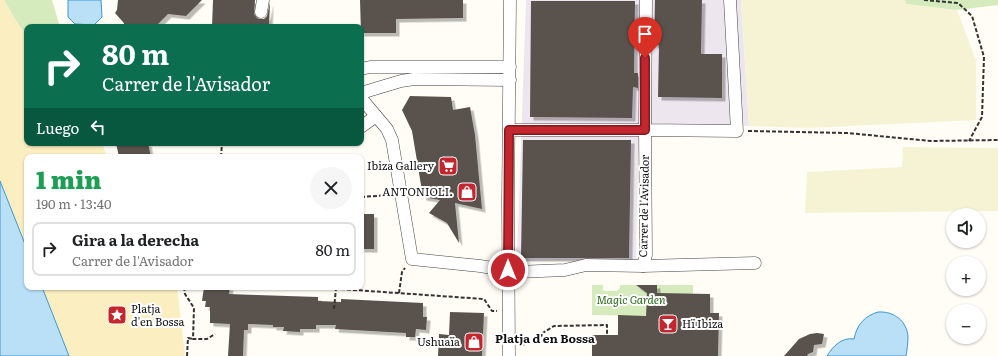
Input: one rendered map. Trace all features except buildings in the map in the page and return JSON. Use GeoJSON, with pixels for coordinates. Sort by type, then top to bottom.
{"type":"FeatureCollection","features":[{"type":"Feature","properties":{"kind":"street"},"geometry":{"type":"LineString","coordinates":[[509,351],[508,270],[510,0]]}},
{"type":"Feature","properties":{"kind":"street","name":"Carrer de l'Avisador"},"geometry":{"type":"LineString","coordinates":[[412,259],[480,266],[517,272],[565,270],[586,265],[643,266],[646,255],[646,0]]}},
{"type":"Feature","properties":{"kind":"street"},"geometry":{"type":"LineString","coordinates":[[509,130],[737,131],[730,0]]}},
{"type":"Feature","properties":{"kind":"street"},"geometry":{"type":"LineString","coordinates":[[364,68],[370,67],[510,67]]}},
{"type":"Feature","properties":{"kind":"street"},"geometry":{"type":"LineString","coordinates":[[364,92],[401,81],[414,79],[510,80]]}},
{"type":"Feature","properties":{"kind":"street"},"geometry":{"type":"LineString","coordinates":[[364,102],[387,128],[392,140],[412,259]]}},
{"type":"Feature","properties":{"kind":"street"},"geometry":{"type":"LineString","coordinates":[[364,125],[376,116]]}},
{"type":"Feature","properties":{"kind":"street"},"geometry":{"type":"LineString","coordinates":[[643,266],[756,263]]}},
{"type":"Feature","properties":{"kind":"path"},"geometry":{"type":"LineString","coordinates":[[924,0],[958,3],[972,16],[984,57],[983,109],[982,117],[969,141]]}},
{"type":"Feature","properties":{"kind":"path"},"geometry":{"type":"LineString","coordinates":[[737,131],[847,133],[931,141],[998,140]]}},
{"type":"Feature","properties":{"kind":"path"},"geometry":{"type":"LineString","coordinates":[[364,197],[401,193]]}},
{"type":"Feature","properties":{"kind":"path"},"geometry":{"type":"LineString","coordinates":[[399,293],[402,272],[412,259]]}},
{"type":"Feature","properties":{"kind":"path"},"geometry":{"type":"LineString","coordinates":[[184,290],[185,294],[194,308],[193,339]]}},
{"type":"Feature","properties":{"kind":"path"},"geometry":{"type":"LineString","coordinates":[[334,309],[336,290]]}},
{"type":"Feature","properties":{"kind":"path"},"geometry":{"type":"LineString","coordinates":[[361,290],[484,299],[492,311],[508,310]]}},
{"type":"Feature","properties":{"kind":"path"},"geometry":{"type":"LineString","coordinates":[[509,351],[525,344],[554,326],[608,325],[607,335]]}},
{"type":"Feature","properties":{"kind":"path"},"geometry":{"type":"LineString","coordinates":[[187,356],[188,338],[207,339],[215,334]]}},
{"type":"Feature","properties":{"kind":"shaded area"},"geometry":{"type":"Polygon","coordinates":[[[526,0],[741,0],[749,126],[639,123],[636,260],[517,261],[526,0]]]}},
{"type":"Feature","properties":{"kind":"shaded area"},"geometry":{"type":"Polygon","coordinates":[[[741,0],[905,0],[906,4],[957,10],[976,60],[976,120],[809,128],[749,126],[741,0]]]}},
{"type":"Feature","properties":{"kind":"shaded area"},"geometry":{"type":"Polygon","coordinates":[[[903,147],[998,148],[998,211],[986,211],[986,208],[946,208],[946,212],[805,213],[807,172],[902,167],[903,147]]]}},
{"type":"Feature","properties":{"kind":"green space"},"geometry":{"type":"Polygon","coordinates":[[[4,0],[52,0],[59,24],[24,24],[24,32],[4,0]]]}},
{"type":"Feature","properties":{"kind":"green space"},"geometry":{"type":"Polygon","coordinates":[[[905,0],[998,0],[998,5],[957,10],[906,4],[905,0]]]}},
{"type":"Feature","properties":{"kind":"green space","name":"Magic Garden"},"geometry":{"type":"Polygon","coordinates":[[[592,285],[603,285],[603,290],[605,291],[617,291],[620,288],[620,285],[642,285],[642,290],[644,291],[657,291],[657,285],[693,285],[693,294],[657,304],[646,304],[646,316],[592,315],[592,285]]]}},
{"type":"Feature","properties":{"kind":"sand"},"geometry":{"type":"Polygon","coordinates":[[[0,0],[4,0],[24,32],[24,146],[103,146],[106,154],[24,154],[24,241],[0,181],[0,0]]]}},
{"type":"Feature","properties":{"kind":"sand","name":"Platja d'en Bossa"},"geometry":{"type":"Polygon","coordinates":[[[43,290],[177,290],[185,356],[69,356],[43,290]]]}},
{"type":"Feature","properties":{"kind":"water"},"geometry":{"type":"Polygon","coordinates":[[[68,0],[101,0],[102,17],[95,24],[75,24],[68,17],[68,0]]]}},
{"type":"Feature","properties":{"kind":"water"},"geometry":{"type":"Polygon","coordinates":[[[0,181],[24,241],[24,290],[43,290],[69,356],[0,356],[0,181]]]}},
{"type":"Feature","properties":{"kind":"water"},"geometry":{"type":"Polygon","coordinates":[[[878,312],[894,315],[899,318],[905,326],[908,337],[906,356],[827,356],[838,343],[846,339],[854,339],[857,329],[862,321],[878,312]]]}},
{"type":"Feature","properties":{"kind":"place","name":"Ibiza Gallery"},"geometry":{"type":"Point","coordinates":[448,166]}},
{"type":"Feature","properties":{"kind":"place","name":"ANTONIOLI."},"geometry":{"type":"Point","coordinates":[467,192]}},
{"type":"Feature","properties":{"kind":"place","name":"Platja d'en Bossa"},"geometry":{"type":"Point","coordinates":[117,315]}},
{"type":"Feature","properties":{"kind":"place","name":"Hï Ibiza"},"geometry":{"type":"Point","coordinates":[668,324]}},
{"type":"Feature","properties":{"kind":"place","name":"Ushuaïa"},"geometry":{"type":"Point","coordinates":[474,342]}},
{"type":"Feature","properties":{"kind":"district","name":"Platja d'en Bossa"},"geometry":{"type":"Point","coordinates":[545,339]}},
{"type":"Feature","properties":{"kind":"route"},"geometry":{"type":"LineString","coordinates":[[508,270],[509,130],[645,130],[645,58]]}}]}
